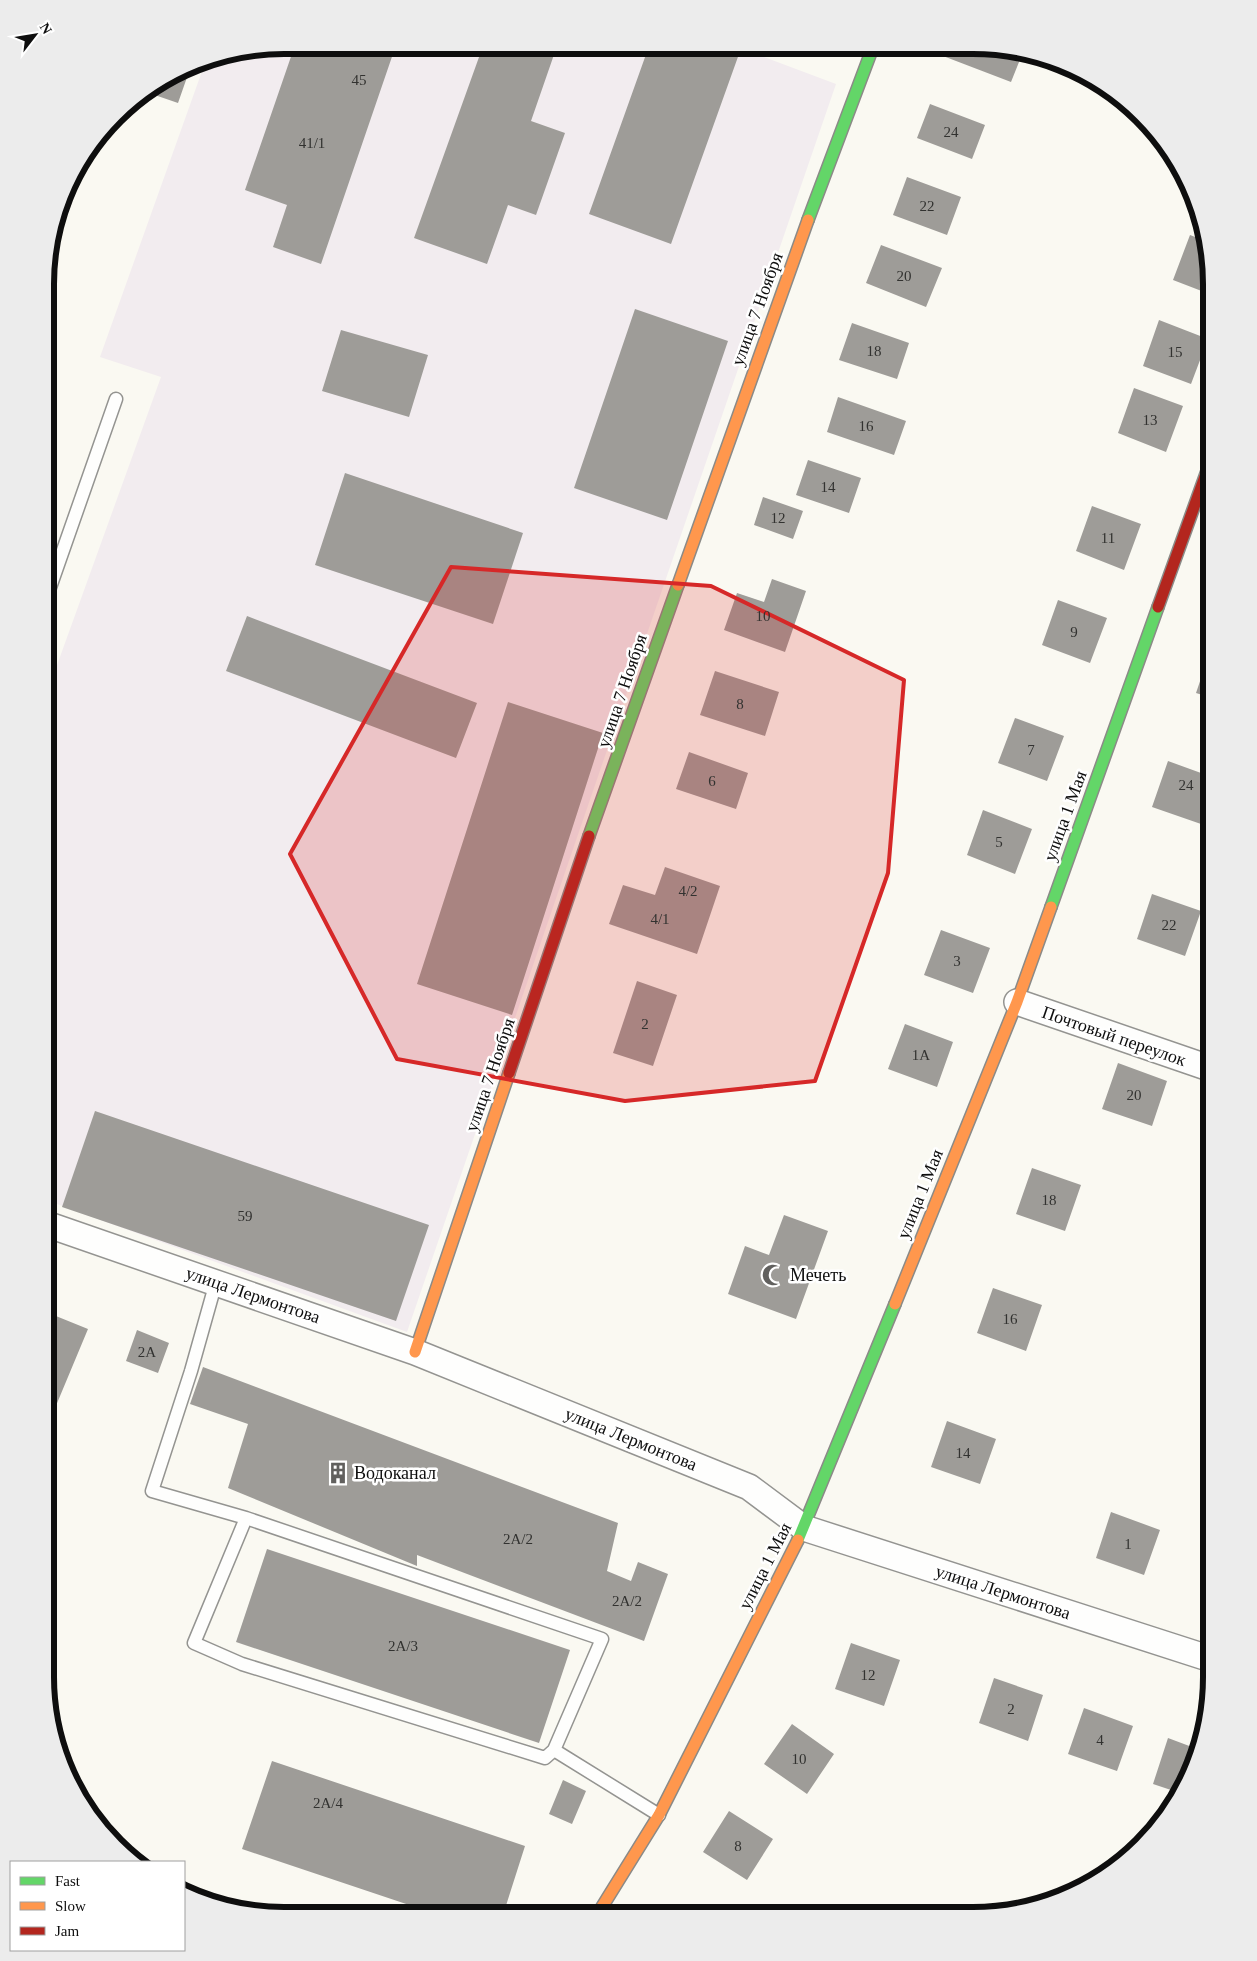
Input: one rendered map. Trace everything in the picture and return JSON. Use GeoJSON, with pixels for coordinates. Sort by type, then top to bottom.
{"type":"FeatureCollection","features":[{"type":"Feature","properties":{"kind":"street","name":"улица 7 Ноября"},"geometry":{"type":"LineString","coordinates":[[415,1352],[598,810],[778,302],[870,54]]}},
{"type":"Feature","properties":{"kind":"street","name":"улица 1 Мая"},"geometry":{"type":"LineString","coordinates":[[602,1907],[659,1815],[804,1528],[1016,1002],[1203,497]]}},
{"type":"Feature","properties":{"kind":"street","name":"Почтовый переулок"},"geometry":{"type":"LineString","coordinates":[[1016,1002],[1203,1066]]}},
{"type":"Feature","properties":{"kind":"street","name":"улица Лермонтова"},"geometry":{"type":"LineString","coordinates":[[54,1227],[415,1352],[749,1488],[804,1528],[1203,1656]]}},
{"type":"Feature","properties":{"kind":"lane"},"geometry":{"type":"LineString","coordinates":[[54,573],[116,399]]}},
{"type":"Feature","properties":{"kind":"lane"},"geometry":{"type":"LineString","coordinates":[[216,1282],[191,1370],[152,1491],[246,1518],[602,1639],[554,1750],[545,1758],[242,1664],[194,1643],[246,1518]]}},
{"type":"Feature","properties":{"kind":"lane"},"geometry":{"type":"LineString","coordinates":[[554,1750],[659,1815]]}},
{"type":"Feature","properties":{"kind":"highlighted area"},"geometry":{"type":"Polygon","coordinates":[[[451,567],[711,586],[904,680],[888,873],[815,1081],[625,1101],[397,1059],[290,854],[451,567]]]}},
{"type":"Feature","properties":{"kind":"shaded area"},"geometry":{"type":"Polygon","coordinates":[[[269,54],[756,54],[836,84],[407,1332],[54,1203],[54,673],[161,377],[100,357],[203,69],[239,58],[269,54]]]}},
{"type":"Feature","properties":{"kind":"building"},"geometry":{"type":"Polygon","coordinates":[[[292,54],[393,54],[321,264],[273,247],[287,205],[245,190],[292,54]]]}},
{"type":"Feature","properties":{"kind":"building"},"geometry":{"type":"Polygon","coordinates":[[[480,54],[554,54],[531,121],[565,133],[536,215],[508,205],[487,264],[414,238],[480,54]]]}},
{"type":"Feature","properties":{"kind":"building"},"geometry":{"type":"Polygon","coordinates":[[[646,54],[739,54],[671,244],[589,214],[646,54]]]}},
{"type":"Feature","properties":{"kind":"building"},"geometry":{"type":"Polygon","coordinates":[[[944,54],[988,54],[1020,59],[1011,82],[943,56],[944,54]]]}},
{"type":"Feature","properties":{"kind":"building"},"geometry":{"type":"Polygon","coordinates":[[[188,74],[178,103],[153,94],[188,74]]]}},
{"type":"Feature","properties":{"kind":"building"},"geometry":{"type":"Polygon","coordinates":[[[930,104],[985,125],[972,159],[917,138],[930,104]]]}},
{"type":"Feature","properties":{"kind":"building"},"geometry":{"type":"Polygon","coordinates":[[[907,177],[961,197],[947,235],[893,215],[907,177]]]}},
{"type":"Feature","properties":{"kind":"building"},"geometry":{"type":"Polygon","coordinates":[[[1190,235],[1199,238],[1203,269],[1203,292],[1173,280],[1190,235]]]}},
{"type":"Feature","properties":{"kind":"building"},"geometry":{"type":"Polygon","coordinates":[[[881,245],[942,268],[926,307],[866,283],[881,245]]]}},
{"type":"Feature","properties":{"kind":"building"},"geometry":{"type":"Polygon","coordinates":[[[635,309],[728,341],[667,520],[574,488],[635,309]]]}},
{"type":"Feature","properties":{"kind":"building"},"geometry":{"type":"Polygon","coordinates":[[[1159,320],[1203,337],[1203,352],[1191,384],[1143,366],[1159,320]]]}},
{"type":"Feature","properties":{"kind":"building"},"geometry":{"type":"Polygon","coordinates":[[[852,323],[909,343],[897,379],[839,360],[852,323]]]}},
{"type":"Feature","properties":{"kind":"building"},"geometry":{"type":"Polygon","coordinates":[[[341,330],[428,355],[409,417],[322,391],[341,330]]]}},
{"type":"Feature","properties":{"kind":"building"},"geometry":{"type":"Polygon","coordinates":[[[1134,388],[1183,406],[1166,452],[1118,433],[1134,388]]]}},
{"type":"Feature","properties":{"kind":"building"},"geometry":{"type":"Polygon","coordinates":[[[838,397],[906,421],[894,455],[827,432],[838,397]]]}},
{"type":"Feature","properties":{"kind":"building"},"geometry":{"type":"Polygon","coordinates":[[[808,460],[861,478],[849,513],[796,495],[808,460]]]}},
{"type":"Feature","properties":{"kind":"building"},"geometry":{"type":"Polygon","coordinates":[[[345,473],[523,533],[493,624],[315,565],[345,473]]]}},
{"type":"Feature","properties":{"kind":"building"},"geometry":{"type":"Polygon","coordinates":[[[763,497],[803,511],[793,539],[754,525],[763,497]]]}},
{"type":"Feature","properties":{"kind":"building"},"geometry":{"type":"Polygon","coordinates":[[[1092,506],[1141,524],[1124,570],[1076,551],[1092,506]]]}},
{"type":"Feature","properties":{"kind":"building"},"geometry":{"type":"Polygon","coordinates":[[[772,579],[806,591],[785,652],[724,630],[737,593],[764,602],[772,579]]]}},
{"type":"Feature","properties":{"kind":"building"},"geometry":{"type":"Polygon","coordinates":[[[1058,600],[1107,618],[1090,663],[1042,645],[1058,600]]]}},
{"type":"Feature","properties":{"kind":"building"},"geometry":{"type":"Polygon","coordinates":[[[247,616],[477,703],[456,758],[226,671],[247,616]]]}},
{"type":"Feature","properties":{"kind":"building"},"geometry":{"type":"Polygon","coordinates":[[[715,671],[779,692],[765,736],[700,715],[715,671]]]}},
{"type":"Feature","properties":{"kind":"building"},"geometry":{"type":"Polygon","coordinates":[[[1203,672],[1203,695],[1196,693],[1203,672]]]}},
{"type":"Feature","properties":{"kind":"building"},"geometry":{"type":"Polygon","coordinates":[[[508,702],[603,733],[512,1015],[417,984],[508,702]]]}},
{"type":"Feature","properties":{"kind":"building"},"geometry":{"type":"Polygon","coordinates":[[[1015,718],[1064,736],[1047,781],[998,763],[1015,718]]]}},
{"type":"Feature","properties":{"kind":"building"},"geometry":{"type":"Polygon","coordinates":[[[689,752],[748,773],[736,809],[676,789],[689,752]]]}},
{"type":"Feature","properties":{"kind":"building"},"geometry":{"type":"Polygon","coordinates":[[[1168,761],[1203,774],[1203,818],[1201,824],[1152,807],[1168,761]]]}},
{"type":"Feature","properties":{"kind":"building"},"geometry":{"type":"Polygon","coordinates":[[[983,810],[1032,829],[1015,874],[967,855],[983,810]]]}},
{"type":"Feature","properties":{"kind":"building"},"geometry":{"type":"Polygon","coordinates":[[[665,867],[720,886],[697,954],[609,924],[623,885],[655,895],[665,867]]]}},
{"type":"Feature","properties":{"kind":"building"},"geometry":{"type":"Polygon","coordinates":[[[1152,894],[1201,911],[1185,956],[1137,939],[1152,894]]]}},
{"type":"Feature","properties":{"kind":"building"},"geometry":{"type":"Polygon","coordinates":[[[941,930],[990,948],[973,993],[924,975],[941,930]]]}},
{"type":"Feature","properties":{"kind":"building"},"geometry":{"type":"Polygon","coordinates":[[[637,981],[677,995],[653,1066],[613,1053],[637,981]]]}},
{"type":"Feature","properties":{"kind":"building"},"geometry":{"type":"Polygon","coordinates":[[[905,1024],[953,1042],[937,1087],[888,1069],[905,1024]]]}},
{"type":"Feature","properties":{"kind":"building"},"geometry":{"type":"Polygon","coordinates":[[[1118,1063],[1167,1081],[1152,1126],[1102,1109],[1118,1063]]]}},
{"type":"Feature","properties":{"kind":"building"},"geometry":{"type":"Polygon","coordinates":[[[95,1111],[429,1225],[396,1321],[62,1207],[95,1111]]]}},
{"type":"Feature","properties":{"kind":"building"},"geometry":{"type":"Polygon","coordinates":[[[1032,1168],[1081,1185],[1065,1231],[1016,1214],[1032,1168]]]}},
{"type":"Feature","properties":{"kind":"building","name":"Мечеть"},"geometry":{"type":"Polygon","coordinates":[[[784,1215],[828,1231],[796,1319],[728,1294],[745,1246],[769,1255],[784,1215]]]}},
{"type":"Feature","properties":{"kind":"building"},"geometry":{"type":"Polygon","coordinates":[[[993,1288],[1042,1305],[1026,1351],[977,1333],[993,1288]]]}},
{"type":"Feature","properties":{"kind":"building"},"geometry":{"type":"Polygon","coordinates":[[[54,1315],[88,1329],[54,1410],[54,1315]]]}},
{"type":"Feature","properties":{"kind":"building"},"geometry":{"type":"Polygon","coordinates":[[[137,1330],[169,1343],[158,1373],[126,1361],[137,1330]]]}},
{"type":"Feature","properties":{"kind":"building"},"geometry":{"type":"Polygon","coordinates":[[[203,1367],[618,1523],[607,1571],[631,1581],[638,1562],[668,1574],[644,1641],[417,1555],[417,1566],[228,1488],[248,1424],[190,1404],[203,1367]]]}},
{"type":"Feature","properties":{"kind":"building"},"geometry":{"type":"Polygon","coordinates":[[[947,1421],[996,1439],[980,1484],[931,1467],[947,1421]]]}},
{"type":"Feature","properties":{"kind":"building"},"geometry":{"type":"Polygon","coordinates":[[[1111,1512],[1160,1530],[1144,1575],[1096,1558],[1111,1512]]]}},
{"type":"Feature","properties":{"kind":"building"},"geometry":{"type":"Polygon","coordinates":[[[267,1549],[570,1650],[539,1743],[236,1642],[267,1549]]]}},
{"type":"Feature","properties":{"kind":"building"},"geometry":{"type":"Polygon","coordinates":[[[851,1643],[900,1660],[884,1706],[835,1689],[851,1643]]]}},
{"type":"Feature","properties":{"kind":"building"},"geometry":{"type":"Polygon","coordinates":[[[994,1678],[1043,1695],[1028,1741],[979,1723],[994,1678]]]}},
{"type":"Feature","properties":{"kind":"building"},"geometry":{"type":"Polygon","coordinates":[[[1084,1708],[1133,1726],[1117,1771],[1068,1754],[1084,1708]]]}},
{"type":"Feature","properties":{"kind":"building"},"geometry":{"type":"Polygon","coordinates":[[[792,1724],[834,1754],[807,1794],[764,1764],[792,1724]]]}},
{"type":"Feature","properties":{"kind":"building"},"geometry":{"type":"Polygon","coordinates":[[[1168,1738],[1192,1747],[1180,1779],[1173,1791],[1153,1784],[1168,1738]]]}},
{"type":"Feature","properties":{"kind":"building"},"geometry":{"type":"Polygon","coordinates":[[[272,1761],[525,1846],[506,1907],[415,1907],[242,1849],[272,1761]]]}},
{"type":"Feature","properties":{"kind":"building"},"geometry":{"type":"Polygon","coordinates":[[[563,1780],[586,1791],[572,1824],[549,1814],[563,1780]]]}},
{"type":"Feature","properties":{"kind":"building"},"geometry":{"type":"Polygon","coordinates":[[[729,1811],[773,1839],[747,1880],[703,1852],[729,1811]]]}},
{"type":"Feature","properties":{"kind":"traffic: fast"},"geometry":{"type":"LineString","coordinates":[[808,220],[870,54]]}},
{"type":"Feature","properties":{"kind":"traffic: fast"},"geometry":{"type":"LineString","coordinates":[[589,836],[678,585]]}},
{"type":"Feature","properties":{"kind":"traffic: fast"},"geometry":{"type":"LineString","coordinates":[[1051,907],[1158,607]]}},
{"type":"Feature","properties":{"kind":"traffic: fast"},"geometry":{"type":"LineString","coordinates":[[798,1540],[895,1304]]}},
{"type":"Feature","properties":{"kind":"traffic: slow"},"geometry":{"type":"LineString","coordinates":[[678,585],[808,220]]}},
{"type":"Feature","properties":{"kind":"traffic: slow"},"geometry":{"type":"LineString","coordinates":[[895,1304],[1017,1002],[1051,907]]}},
{"type":"Feature","properties":{"kind":"traffic: slow"},"geometry":{"type":"LineString","coordinates":[[415,1352],[509,1073]]}},
{"type":"Feature","properties":{"kind":"traffic: slow"},"geometry":{"type":"LineString","coordinates":[[602,1907],[659,1815],[798,1540]]}},
{"type":"Feature","properties":{"kind":"traffic: jam"},"geometry":{"type":"LineString","coordinates":[[1158,607],[1203,482]]}},
{"type":"Feature","properties":{"kind":"traffic: jam"},"geometry":{"type":"LineString","coordinates":[[509,1073],[589,836]]}},
{"type":"Feature","properties":{"kind":"place","name":"Мечеть"},"geometry":{"type":"Point","coordinates":[773,1275]}},
{"type":"Feature","properties":{"kind":"place","name":"Водоканал"},"geometry":{"type":"Point","coordinates":[338,1473]}}]}
